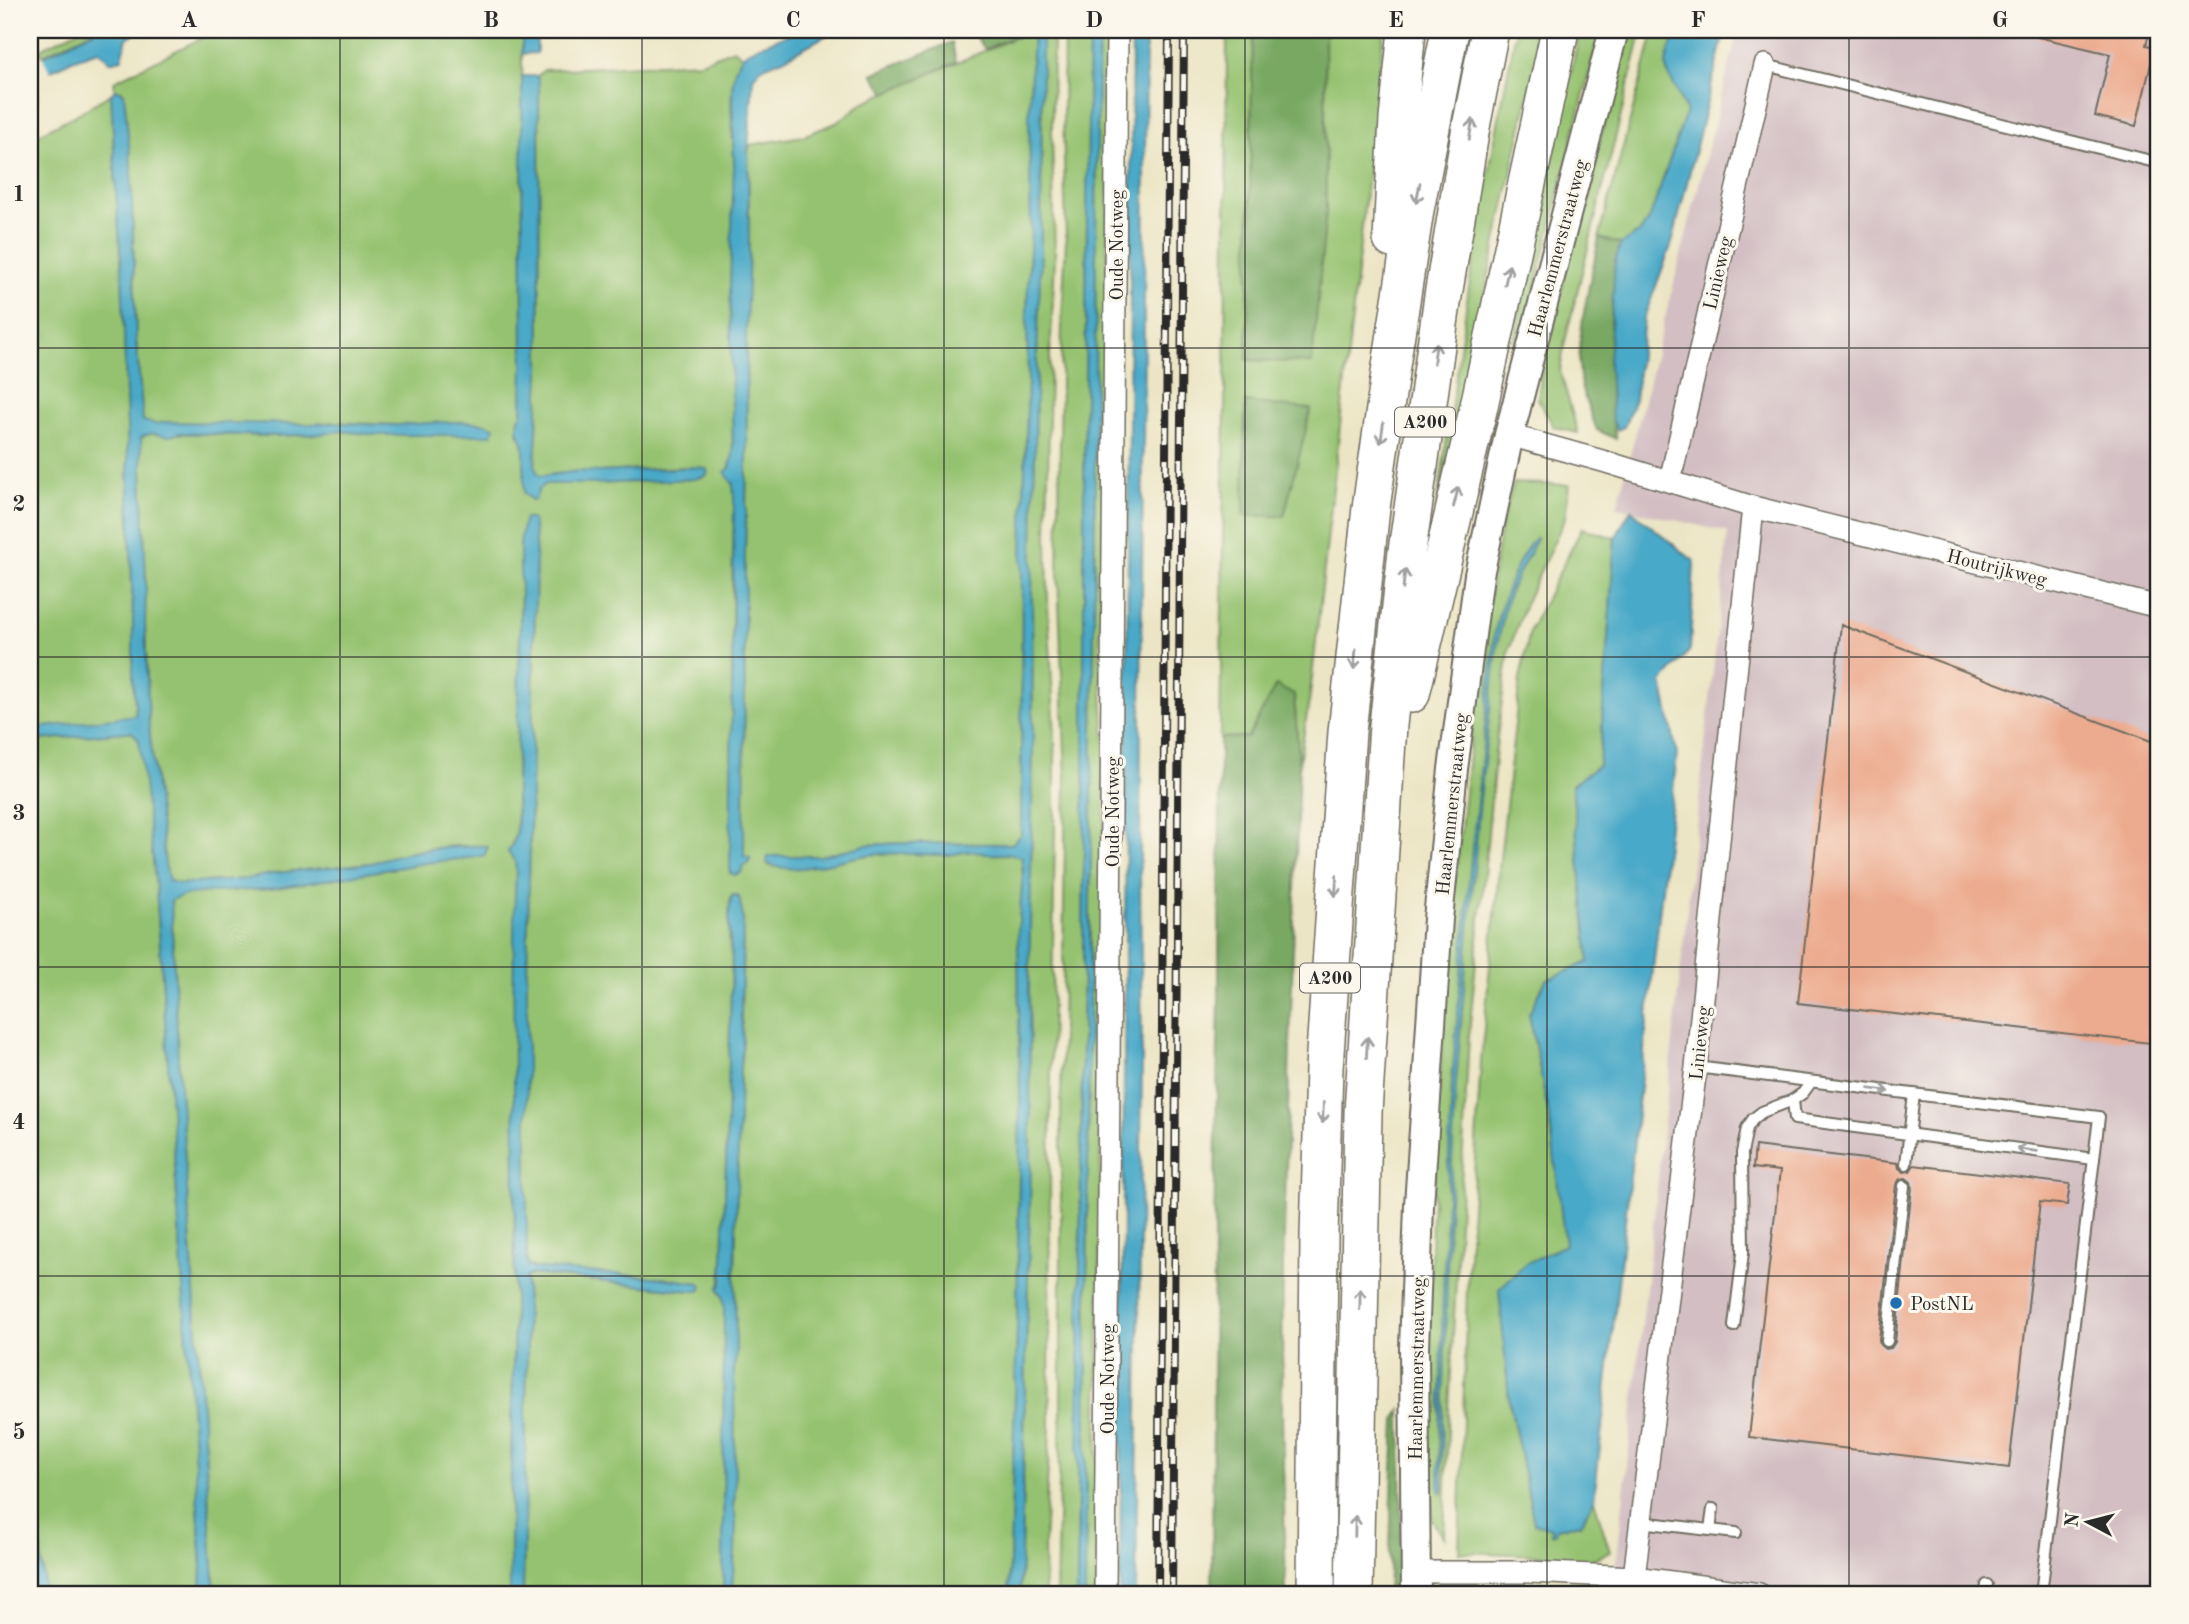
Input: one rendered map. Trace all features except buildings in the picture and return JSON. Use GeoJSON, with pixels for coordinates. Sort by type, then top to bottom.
{"type":"FeatureCollection","features":[{"type":"Feature","properties":{"kind":"highway","name":"A200"},"geometry":{"type":"LineString","coordinates":[[1391,366],[1392,203],[1407,30]]}},
{"type":"Feature","properties":{"kind":"highway","name":"A200"},"geometry":{"type":"LineString","coordinates":[[1316,1594],[1319,1235],[1326,1040],[1347,732],[1371,508],[1391,366],[1415,210],[1450,30]]}},
{"type":"Feature","properties":{"kind":"highway","name":"A200"},"geometry":{"type":"LineString","coordinates":[[1354,1594],[1363,1112],[1388,725],[1407,551],[1443,296],[1490,30]]}},
{"type":"Feature","properties":{"kind":"highway","name":"A200"},"geometry":{"type":"LineString","coordinates":[[1382,817],[1479,406],[1560,30]]}},
{"type":"Feature","properties":{"kind":"main road","name":"Haarlemmerstraatweg"},"geometry":{"type":"LineString","coordinates":[[1416,1583],[1415,1349],[1419,1206],[1438,919],[1453,769],[1479,575],[1508,435],[1614,30]]}},
{"type":"Feature","properties":{"kind":"street","name":"Oude Notweg"},"geometry":{"type":"LineString","coordinates":[[1105,1594],[1117,30]]}},
{"type":"Feature","properties":{"kind":"street","name":"Linieweg"},"geometry":{"type":"LineString","coordinates":[[1670,481],[1765,65]]}},
{"type":"Feature","properties":{"kind":"street"},"geometry":{"type":"LineString","coordinates":[[1508,435],[1753,507]]}},
{"type":"Feature","properties":{"kind":"street","name":"Linieweg"},"geometry":{"type":"LineString","coordinates":[[1633,1586],[1696,1067],[1753,507]]}},
{"type":"Feature","properties":{"kind":"street","name":"Houtrijkweg"},"geometry":{"type":"LineString","coordinates":[[1753,507],[2159,607]]}},
{"type":"Feature","properties":{"kind":"street"},"geometry":{"type":"LineString","coordinates":[[1416,1583],[1529,1572],[1633,1586],[1759,1594]]}},
{"type":"Feature","properties":{"kind":"lane"},"geometry":{"type":"LineString","coordinates":[[1765,65],[2159,163]]}},
{"type":"Feature","properties":{"kind":"lane"},"geometry":{"type":"LineString","coordinates":[[1696,1067],[2099,1117],[2041,1594]]}},
{"type":"Feature","properties":{"kind":"lane"},"geometry":{"type":"LineString","coordinates":[[1734,1326],[1742,1253],[1742,1153],[1747,1128],[1762,1112],[1793,1100],[1803,1093],[1811,1082]]}},
{"type":"Feature","properties":{"kind":"lane"},"geometry":{"type":"LineString","coordinates":[[1906,1164],[1913,1094]]}},
{"type":"Feature","properties":{"kind":"lane"},"geometry":{"type":"LineString","coordinates":[[1793,1100],[1795,1119],[2094,1159]]}},
{"type":"Feature","properties":{"kind":"lane"},"geometry":{"type":"LineString","coordinates":[[1887,1341],[1904,1186]]}},
{"type":"Feature","properties":{"kind":"lane"},"geometry":{"type":"LineString","coordinates":[[1710,1530],[1713,1509]]}},
{"type":"Feature","properties":{"kind":"lane"},"geometry":{"type":"LineString","coordinates":[[1640,1522],[1736,1533]]}},
{"type":"Feature","properties":{"kind":"shaded area"},"geometry":{"type":"Polygon","coordinates":[[[1738,30],[2159,30],[2159,1594],[1613,1594],[1728,532],[1617,507],[1738,30]]]}},
{"type":"Feature","properties":{"kind":"green space"},"geometry":{"type":"Polygon","coordinates":[[[79,30],[96,30],[42,55],[40,49],[79,30]]]}},
{"type":"Feature","properties":{"kind":"green space"},"geometry":{"type":"Polygon","coordinates":[[[218,30],[522,30],[523,368],[522,415],[518,434],[524,446],[524,492],[531,500],[535,500],[539,489],[545,484],[694,479],[706,469],[685,467],[579,471],[541,476],[537,473],[535,465],[540,374],[537,76],[544,70],[701,62],[734,49],[742,56],[733,82],[731,110],[734,166],[733,455],[729,469],[734,488],[734,516],[730,873],[750,859],[744,856],[744,853],[746,331],[750,145],[803,136],[836,123],[864,102],[1033,30],[1029,117],[1031,231],[1027,309],[1028,381],[1022,554],[1021,835],[1013,844],[1005,845],[902,843],[866,845],[821,856],[771,856],[768,865],[802,868],[881,853],[946,855],[973,851],[1021,856],[1023,875],[1018,933],[1020,1099],[1017,1326],[1009,1594],[734,1594],[735,1272],[743,1040],[743,939],[738,895],[733,895],[730,898],[729,941],[732,959],[723,1263],[719,1292],[724,1305],[723,1594],[523,1594],[526,1277],[532,1274],[690,1291],[700,1283],[528,1266],[527,972],[536,557],[534,527],[522,546],[516,823],[508,852],[515,861],[516,869],[510,1594],[215,1594],[178,1058],[171,900],[189,894],[270,889],[484,856],[486,846],[427,849],[371,863],[276,873],[246,879],[180,884],[169,881],[149,727],[141,438],[145,434],[157,433],[276,436],[340,431],[378,435],[491,435],[454,423],[156,424],[143,421],[136,338],[131,166],[124,93],[115,90],[114,81],[218,30]]]}},
{"type":"Feature","properties":{"kind":"green space"},"geometry":{"type":"Polygon","coordinates":[[[1029,30],[985,49],[972,32],[1029,30]]]}},
{"type":"Feature","properties":{"kind":"green space"},"geometry":{"type":"Polygon","coordinates":[[[1042,30],[1053,30],[1055,259],[1050,357],[1047,539],[1055,739],[1050,1430],[1044,1544],[1045,1594],[1020,1594],[1031,1162],[1029,990],[1033,751],[1032,594],[1041,251],[1042,30]]]}},
{"type":"Feature","properties":{"kind":"green space"},"geometry":{"type":"Polygon","coordinates":[[[1064,30],[1089,30],[1077,1594],[1056,1594],[1061,1413],[1061,1096],[1066,778],[1058,574],[1062,319],[1066,240],[1064,30]]]}},
{"type":"Feature","properties":{"kind":"green space"},"geometry":{"type":"Polygon","coordinates":[[[1099,30],[1111,30],[1100,652],[1105,744],[1096,1594],[1085,1594],[1090,895],[1099,30]]]}},
{"type":"Feature","properties":{"kind":"green space"},"geometry":{"type":"Polygon","coordinates":[[[1227,30],[1253,30],[1247,360],[1326,212],[1325,30],[1384,30],[1310,695],[1299,764],[1294,695],[1276,686],[1248,737],[1220,738],[1227,30]],[[1245,402],[1244,515],[1284,516],[1310,410],[1245,402]]]}},
{"type":"Feature","properties":{"kind":"green space"},"geometry":{"type":"Polygon","coordinates":[[[1253,30],[1325,30],[1326,212],[1312,363],[1247,360],[1253,30]]]}},
{"type":"Feature","properties":{"kind":"green space"},"geometry":{"type":"Polygon","coordinates":[[[1516,30],[1543,30],[1436,513],[1477,233],[1516,30]]]}},
{"type":"Feature","properties":{"kind":"green space"},"geometry":{"type":"Polygon","coordinates":[[[1580,30],[1600,30],[1483,497],[1480,499],[1580,30]]]}},
{"type":"Feature","properties":{"kind":"green space"},"geometry":{"type":"Polygon","coordinates":[[[1628,30],[1642,30],[1565,341],[1560,371],[1578,433],[1554,427],[1538,399],[1543,363],[1628,30]]]}},
{"type":"Feature","properties":{"kind":"green space"},"geometry":{"type":"Polygon","coordinates":[[[1654,30],[1681,30],[1678,31],[1666,69],[1685,109],[1685,115],[1649,220],[1640,232],[1621,244],[1599,238],[1654,30]]]}},
{"type":"Feature","properties":{"kind":"green space"},"geometry":{"type":"Polygon","coordinates":[[[952,42],[956,62],[886,93],[872,74],[952,42]]]}},
{"type":"Feature","properties":{"kind":"green space"},"geometry":{"type":"Polygon","coordinates":[[[30,81],[36,84],[37,97],[30,117],[30,81]]]}},
{"type":"Feature","properties":{"kind":"green space"},"geometry":{"type":"Polygon","coordinates":[[[111,94],[122,268],[136,716],[30,729],[30,138],[111,94]]]}},
{"type":"Feature","properties":{"kind":"green space"},"geometry":{"type":"Polygon","coordinates":[[[1599,238],[1621,244],[1615,276],[1610,357],[1611,407],[1616,439],[1597,430],[1582,389],[1580,372],[1581,334],[1599,238]]]}},
{"type":"Feature","properties":{"kind":"green space"},"geometry":{"type":"Polygon","coordinates":[[[1245,402],[1311,409],[1284,516],[1244,516],[1245,402]]]}},
{"type":"Feature","properties":{"kind":"green space"},"geometry":{"type":"Polygon","coordinates":[[[1514,483],[1569,485],[1565,518],[1526,602],[1509,650],[1497,737],[1469,1036],[1444,1538],[1432,1520],[1426,1452],[1438,1106],[1454,892],[1481,646],[1501,527],[1514,483]]]}},
{"type":"Feature","properties":{"kind":"green space"},"geometry":{"type":"Polygon","coordinates":[[[1582,528],[1615,538],[1599,766],[1572,785],[1589,962],[1546,980],[1529,1014],[1550,1121],[1566,1245],[1527,1263],[1499,1289],[1509,1399],[1534,1523],[1551,1528],[1551,1533],[1555,1533],[1556,1528],[1581,1524],[1594,1500],[1610,1552],[1588,1561],[1540,1555],[1459,1552],[1467,1288],[1481,1061],[1520,679],[1530,630],[1582,528]]]}},
{"type":"Feature","properties":{"kind":"green space"},"geometry":{"type":"Polygon","coordinates":[[[1276,685],[1294,695],[1299,764],[1283,1265],[1282,1410],[1286,1594],[1212,1594],[1220,738],[1248,737],[1276,685]]]}},
{"type":"Feature","properties":{"kind":"green space"},"geometry":{"type":"Polygon","coordinates":[[[126,732],[137,735],[142,754],[156,887],[202,1566],[201,1594],[45,1594],[30,1452],[30,741],[126,732]]]}},
{"type":"Feature","properties":{"kind":"green space"},"geometry":{"type":"Polygon","coordinates":[[[1401,1410],[1402,1594],[1388,1594],[1395,1420],[1401,1410]]]}},
{"type":"Feature","properties":{"kind":"green space"},"geometry":{"type":"Polygon","coordinates":[[[1536,1584],[1590,1587],[1588,1594],[1463,1594],[1479,1587],[1536,1584]]]}},
{"type":"Feature","properties":{"kind":"water"},"geometry":{"type":"Polygon","coordinates":[[[96,30],[141,30],[127,38],[122,59],[109,62],[98,51],[72,60],[30,81],[30,63],[96,30]]]}},
{"type":"Feature","properties":{"kind":"water"},"geometry":{"type":"Polygon","coordinates":[[[522,30],[537,30],[537,53],[522,54],[522,30]]]}},
{"type":"Feature","properties":{"kind":"water"},"geometry":{"type":"Polygon","coordinates":[[[799,30],[836,30],[761,68],[753,78],[748,151],[745,553],[744,856],[750,858],[741,873],[735,875],[730,873],[734,498],[733,484],[725,472],[730,468],[733,455],[730,287],[734,164],[732,88],[735,69],[742,56],[752,49],[799,30]]]}},
{"type":"Feature","properties":{"kind":"water"},"geometry":{"type":"Polygon","coordinates":[[[1033,30],[1042,30],[1041,251],[1032,594],[1033,751],[1029,990],[1031,1162],[1020,1594],[1009,1594],[1017,1326],[1020,1099],[1018,933],[1022,857],[974,851],[947,855],[873,855],[801,868],[777,867],[767,863],[768,857],[771,856],[820,856],[866,845],[1012,844],[1021,835],[1022,554],[1028,381],[1027,309],[1031,231],[1029,117],[1033,30]]]}},
{"type":"Feature","properties":{"kind":"water"},"geometry":{"type":"Polygon","coordinates":[[[1089,30],[1099,30],[1085,1594],[1077,1594],[1084,850],[1084,489],[1089,30]]]}},
{"type":"Feature","properties":{"kind":"water"},"geometry":{"type":"Polygon","coordinates":[[[1132,30],[1146,30],[1140,870],[1142,1064],[1136,1594],[1120,1594],[1132,30]]]}},
{"type":"Feature","properties":{"kind":"water"},"geometry":{"type":"Polygon","coordinates":[[[1681,30],[1725,30],[1672,243],[1644,318],[1635,399],[1624,427],[1617,430],[1612,419],[1609,364],[1615,261],[1621,244],[1640,232],[1649,220],[1685,115],[1685,108],[1666,69],[1670,48],[1681,30]]]}},
{"type":"Feature","properties":{"kind":"water"},"geometry":{"type":"Polygon","coordinates":[[[522,76],[537,76],[539,83],[540,374],[535,465],[537,473],[542,476],[579,471],[700,467],[708,472],[706,476],[694,479],[597,484],[546,484],[539,489],[535,500],[524,493],[524,446],[518,429],[522,415],[523,368],[522,76]]]}},
{"type":"Feature","properties":{"kind":"water"},"geometry":{"type":"Polygon","coordinates":[[[115,90],[124,93],[131,166],[136,338],[143,421],[156,424],[393,425],[476,422],[495,428],[491,435],[378,435],[340,431],[276,436],[179,433],[168,436],[151,434],[141,438],[149,727],[169,881],[180,884],[246,879],[276,873],[371,863],[426,850],[488,847],[484,856],[270,889],[188,895],[171,901],[178,1058],[215,1594],[201,1594],[202,1566],[156,887],[139,740],[132,732],[126,732],[30,741],[30,729],[136,715],[122,268],[111,94],[115,90]]]}},
{"type":"Feature","properties":{"kind":"water"},"geometry":{"type":"Polygon","coordinates":[[[1631,510],[1694,561],[1690,650],[1662,682],[1677,754],[1594,1500],[1581,1524],[1556,1528],[1555,1533],[1551,1534],[1551,1528],[1534,1523],[1509,1399],[1499,1289],[1527,1263],[1565,1245],[1550,1121],[1529,1014],[1546,980],[1589,962],[1572,785],[1599,765],[1615,538],[1631,510]]]}},
{"type":"Feature","properties":{"kind":"water"},"geometry":{"type":"Polygon","coordinates":[[[525,518],[533,520],[536,557],[527,972],[528,1266],[653,1277],[700,1283],[702,1287],[700,1291],[692,1291],[532,1274],[526,1277],[523,1594],[510,1594],[515,1252],[513,994],[516,869],[515,861],[508,852],[515,837],[517,822],[520,547],[525,518]]]}},
{"type":"Feature","properties":{"kind":"water"},"geometry":{"type":"Polygon","coordinates":[[[1535,538],[1537,539],[1511,588],[1505,607],[1497,648],[1480,799],[1456,1083],[1448,1240],[1441,1493],[1439,1470],[1443,1293],[1452,1080],[1471,859],[1495,632],[1510,582],[1521,558],[1535,538]]]}},
{"type":"Feature","properties":{"kind":"water"},"geometry":{"type":"Polygon","coordinates":[[[732,895],[739,897],[743,917],[743,1040],[735,1272],[733,1505],[736,1520],[732,1585],[735,1587],[734,1594],[723,1594],[724,1305],[718,1288],[722,1284],[723,1263],[732,959],[729,917],[732,895]]]}},
{"type":"Feature","properties":{"kind":"water"},"geometry":{"type":"Polygon","coordinates":[[[30,1452],[45,1594],[31,1594],[30,1452]]]}},
{"type":"Feature","properties":{"kind":"pier"},"geometry":{"type":"Polygon","coordinates":[[[42,56],[51,74],[36,82],[30,62],[42,56]]]}},
{"type":"Feature","properties":{"kind":"railway"},"geometry":{"type":"LineString","coordinates":[[1158,1594],[1169,30]]}},
{"type":"Feature","properties":{"kind":"railway"},"geometry":{"type":"LineString","coordinates":[[1172,1594],[1184,30]]}},
{"type":"Feature","properties":{"kind":"place","name":"PostNL"},"geometry":{"type":"Point","coordinates":[1896,1303]}}]}
